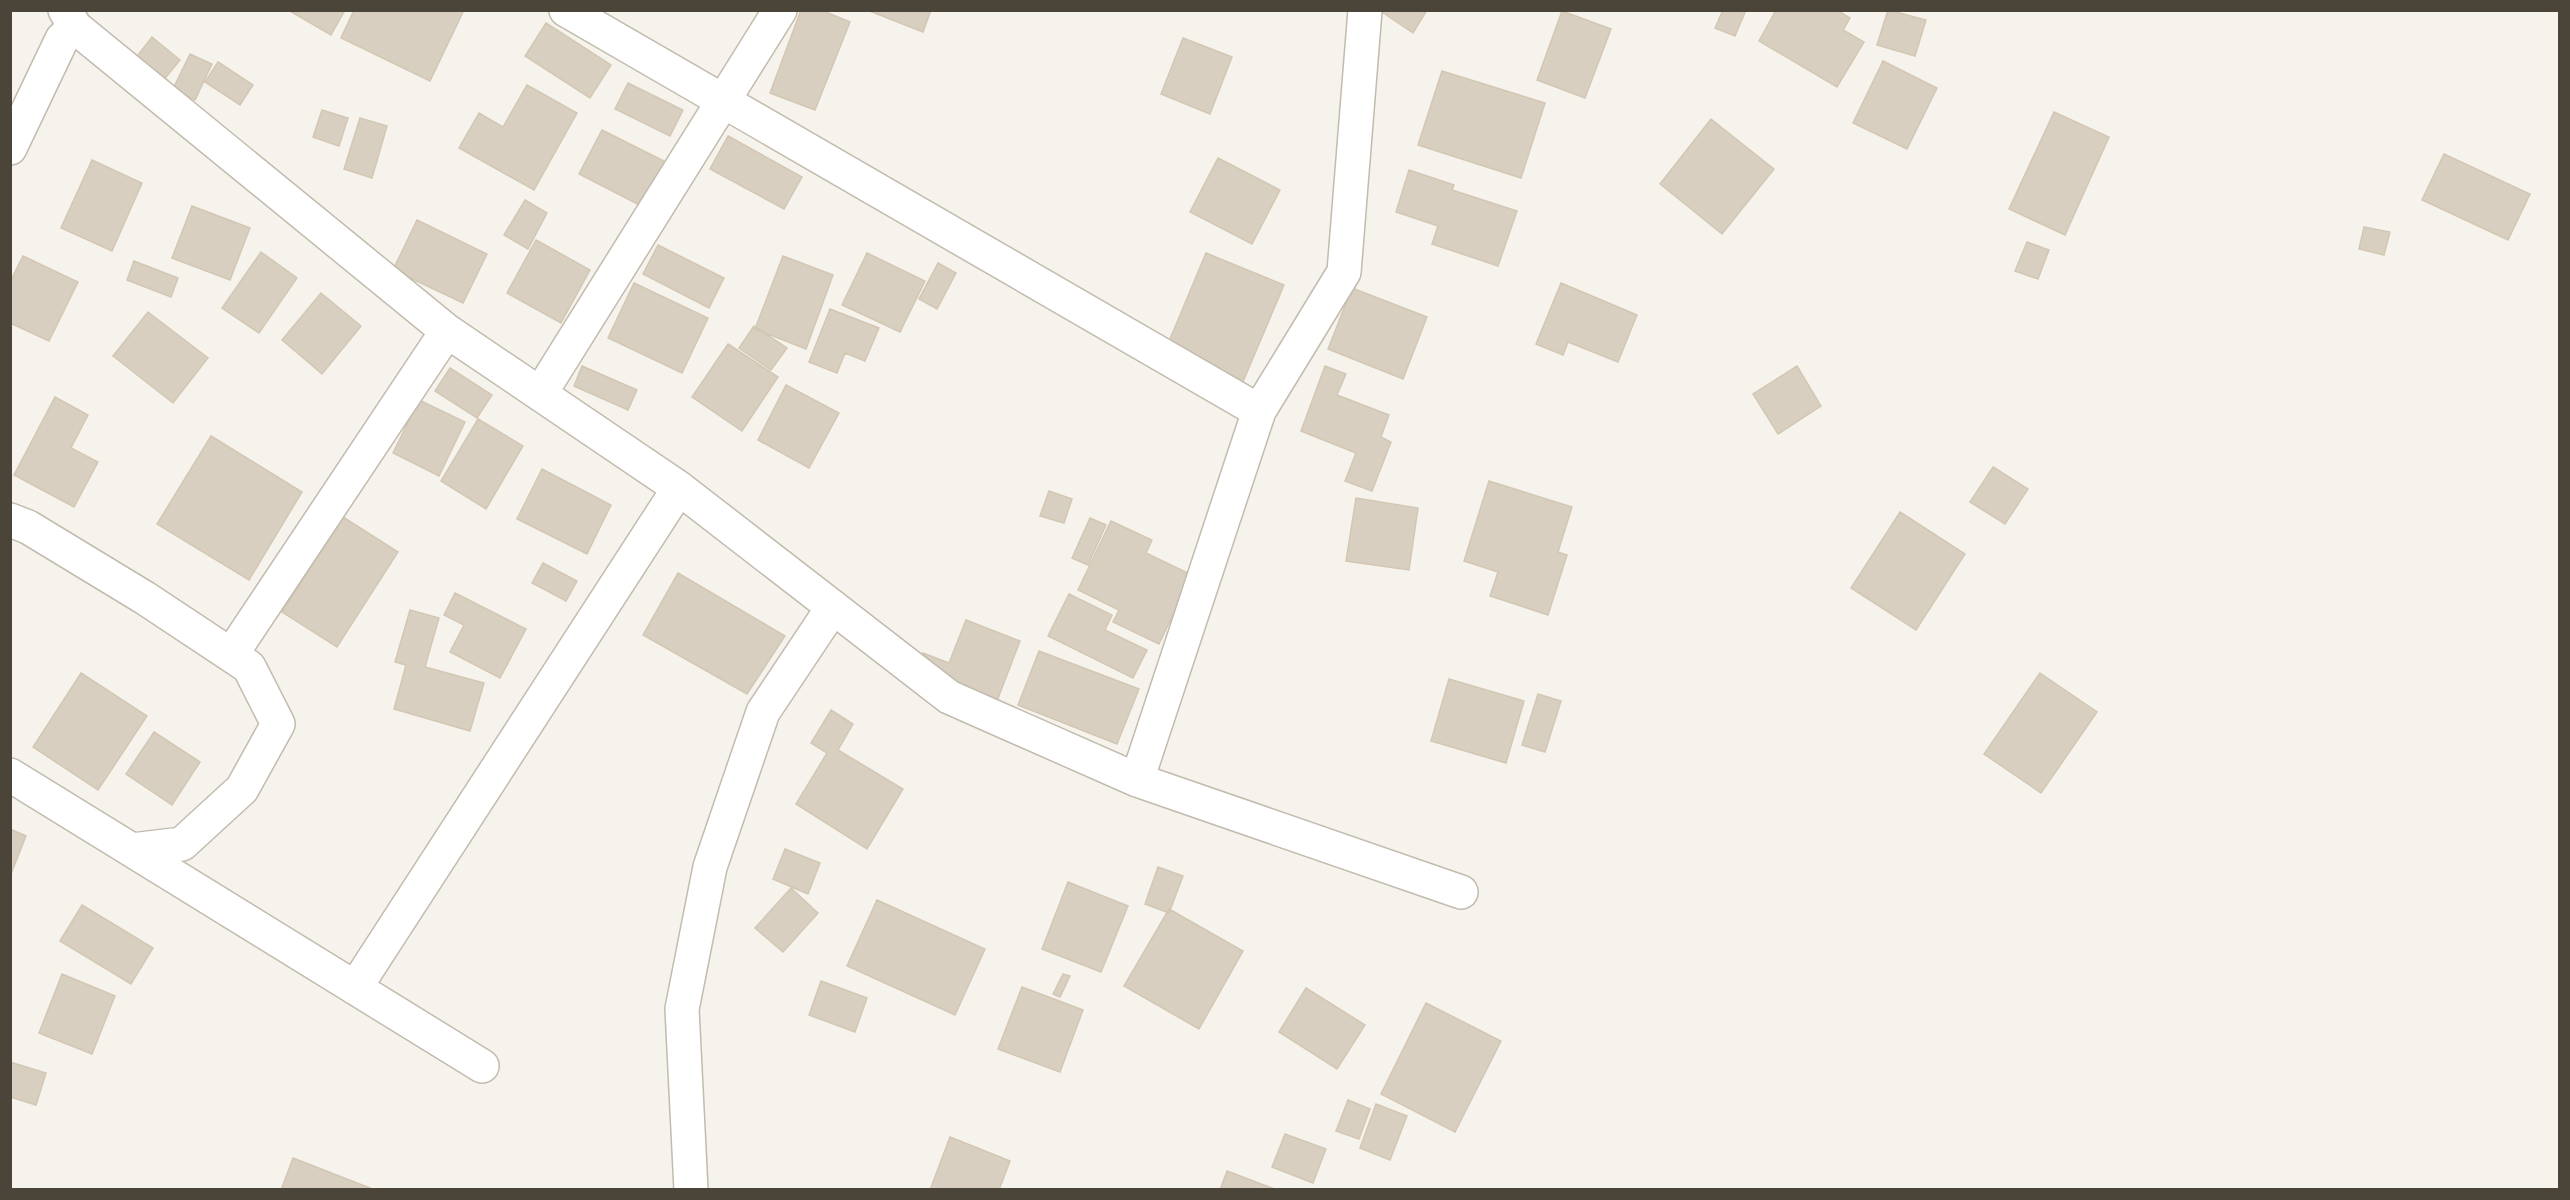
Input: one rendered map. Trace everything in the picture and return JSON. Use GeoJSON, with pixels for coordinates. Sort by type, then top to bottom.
{"type":"FeatureCollection","features":[{"type":"Feature","properties":{"kind":"street"},"geometry":{"type":"LineString","coordinates":[[566,10],[1259,411]]}},
{"type":"Feature","properties":{"kind":"street"},"geometry":{"type":"LineString","coordinates":[[540,394],[780,10]]}},
{"type":"Feature","properties":{"kind":"street"},"geometry":{"type":"LineString","coordinates":[[1137,780],[1259,411],[1344,272],[1365,10]]}},
{"type":"Feature","properties":{"kind":"street"},"geometry":{"type":"LineString","coordinates":[[10,148],[70,19],[447,331],[680,488],[949,697],[1137,780],[1461,892]]}},
{"type":"Feature","properties":{"kind":"street"},"geometry":{"type":"LineString","coordinates":[[231,655],[447,331]]}},
{"type":"Feature","properties":{"kind":"street"},"geometry":{"type":"LineString","coordinates":[[355,988],[680,488]]}},
{"type":"Feature","properties":{"kind":"street"},"geometry":{"type":"LineString","coordinates":[[10,520],[28,527],[145,598],[249,667],[278,724],[242,789],[182,844],[132,850]]}},
{"type":"Feature","properties":{"kind":"street"},"geometry":{"type":"LineString","coordinates":[[691,1190],[682,1009],[710,867],[763,712],[833,607]]}},
{"type":"Feature","properties":{"kind":"street"},"geometry":{"type":"LineString","coordinates":[[10,775],[482,1066]]}},
{"type":"Feature","properties":{"kind":"building"},"geometry":{"type":"Polygon","coordinates":[[[288,10],[345,10],[331,35],[288,10]]]}},
{"type":"Feature","properties":{"kind":"building"},"geometry":{"type":"Polygon","coordinates":[[[354,10],[464,10],[430,81],[341,38],[354,10]]]}},
{"type":"Feature","properties":{"kind":"building"},"geometry":{"type":"Polygon","coordinates":[[[801,10],[821,10],[850,22],[815,110],[770,93],[801,10]]]}},
{"type":"Feature","properties":{"kind":"building"},"geometry":{"type":"Polygon","coordinates":[[[867,10],[931,10],[923,32],[867,10]]]}},
{"type":"Feature","properties":{"kind":"building"},"geometry":{"type":"Polygon","coordinates":[[[1379,10],[1427,10],[1413,33],[1379,10]]]}},
{"type":"Feature","properties":{"kind":"building"},"geometry":{"type":"Polygon","coordinates":[[[1718,10],[1746,10],[1735,36],[1715,28],[1722,12],[1718,10]]]}},
{"type":"Feature","properties":{"kind":"building"},"geometry":{"type":"Polygon","coordinates":[[[1776,10],[1837,10],[1850,18],[1843,30],[1864,42],[1837,87],[1759,41],[1776,10]]]}},
{"type":"Feature","properties":{"kind":"building"},"geometry":{"type":"Polygon","coordinates":[[[1888,10],[1926,20],[1915,56],[1877,45],[1888,10]]]}},
{"type":"Feature","properties":{"kind":"building"},"geometry":{"type":"Polygon","coordinates":[[[1562,11],[1611,29],[1585,98],[1537,80],[1562,11]]]}},
{"type":"Feature","properties":{"kind":"building"},"geometry":{"type":"Polygon","coordinates":[[[546,23],[611,65],[590,98],[525,56],[546,23]]]}},
{"type":"Feature","properties":{"kind":"building"},"geometry":{"type":"Polygon","coordinates":[[[152,37],[180,60],[162,82],[134,60],[152,37]]]}},
{"type":"Feature","properties":{"kind":"building"},"geometry":{"type":"Polygon","coordinates":[[[1183,38],[1232,57],[1210,114],[1161,94],[1183,38]]]}},
{"type":"Feature","properties":{"kind":"building"},"geometry":{"type":"Polygon","coordinates":[[[190,54],[212,64],[195,100],[173,89],[190,54]]]}},
{"type":"Feature","properties":{"kind":"building"},"geometry":{"type":"Polygon","coordinates":[[[1883,61],[1937,88],[1907,149],[1853,123],[1883,61]]]}},
{"type":"Feature","properties":{"kind":"building"},"geometry":{"type":"Polygon","coordinates":[[[218,62],[253,85],[240,105],[205,82],[218,62]]]}},
{"type":"Feature","properties":{"kind":"building"},"geometry":{"type":"Polygon","coordinates":[[[1442,71],[1545,103],[1521,178],[1418,145],[1442,71]]]}},
{"type":"Feature","properties":{"kind":"building"},"geometry":{"type":"Polygon","coordinates":[[[628,83],[683,110],[670,136],[615,109],[628,83]]]}},
{"type":"Feature","properties":{"kind":"building"},"geometry":{"type":"Polygon","coordinates":[[[527,85],[577,113],[534,190],[459,148],[479,113],[503,127],[527,85]]]}},
{"type":"Feature","properties":{"kind":"building"},"geometry":{"type":"Polygon","coordinates":[[[322,110],[348,118],[339,146],[313,137],[322,110]]]}},
{"type":"Feature","properties":{"kind":"building"},"geometry":{"type":"Polygon","coordinates":[[[2054,112],[2109,137],[2065,235],[2009,209],[2054,112]]]}},
{"type":"Feature","properties":{"kind":"building"},"geometry":{"type":"Polygon","coordinates":[[[360,118],[387,126],[372,178],[344,169],[360,118]]]}},
{"type":"Feature","properties":{"kind":"building"},"geometry":{"type":"Polygon","coordinates":[[[1711,119],[1774,169],[1722,234],[1660,184],[1711,119]]]}},
{"type":"Feature","properties":{"kind":"building"},"geometry":{"type":"Polygon","coordinates":[[[602,130],[674,166],[651,211],[579,174],[602,130]]]}},
{"type":"Feature","properties":{"kind":"building"},"geometry":{"type":"Polygon","coordinates":[[[728,136],[802,177],[784,209],[710,169],[728,136]]]}},
{"type":"Feature","properties":{"kind":"building"},"geometry":{"type":"Polygon","coordinates":[[[2444,154],[2530,194],[2508,240],[2422,200],[2444,154]]]}},
{"type":"Feature","properties":{"kind":"building"},"geometry":{"type":"Polygon","coordinates":[[[1218,158],[1280,190],[1252,244],[1190,212],[1218,158]]]}},
{"type":"Feature","properties":{"kind":"building"},"geometry":{"type":"Polygon","coordinates":[[[92,160],[142,183],[112,251],[61,228],[92,160]]]}},
{"type":"Feature","properties":{"kind":"building"},"geometry":{"type":"Polygon","coordinates":[[[1409,170],[1454,185],[1452,190],[1517,211],[1498,266],[1432,244],[1438,226],[1396,212],[1409,170]]]}},
{"type":"Feature","properties":{"kind":"building"},"geometry":{"type":"Polygon","coordinates":[[[525,200],[547,213],[528,249],[504,235],[525,200]]]}},
{"type":"Feature","properties":{"kind":"building"},"geometry":{"type":"Polygon","coordinates":[[[192,206],[250,228],[230,280],[172,258],[192,206]]]}},
{"type":"Feature","properties":{"kind":"building"},"geometry":{"type":"Polygon","coordinates":[[[417,220],[487,254],[463,303],[393,270],[417,220]]]}},
{"type":"Feature","properties":{"kind":"building"},"geometry":{"type":"Polygon","coordinates":[[[2364,227],[2390,232],[2384,255],[2359,249],[2364,227]]]}},
{"type":"Feature","properties":{"kind":"building"},"geometry":{"type":"Polygon","coordinates":[[[536,240],[590,270],[561,323],[507,293],[536,240]]]}},
{"type":"Feature","properties":{"kind":"building"},"geometry":{"type":"Polygon","coordinates":[[[2027,242],[2049,250],[2038,279],[2015,271],[2027,242]]]}},
{"type":"Feature","properties":{"kind":"building"},"geometry":{"type":"Polygon","coordinates":[[[658,245],[724,278],[709,308],[643,274],[658,245]]]}},
{"type":"Feature","properties":{"kind":"building"},"geometry":{"type":"Polygon","coordinates":[[[261,252],[297,278],[259,333],[222,308],[261,252]]]}},
{"type":"Feature","properties":{"kind":"building"},"geometry":{"type":"Polygon","coordinates":[[[867,253],[925,281],[900,332],[842,305],[867,253]]]}},
{"type":"Feature","properties":{"kind":"building"},"geometry":{"type":"Polygon","coordinates":[[[1206,253],[1284,285],[1239,391],[1162,358],[1206,253]]]}},
{"type":"Feature","properties":{"kind":"building"},"geometry":{"type":"Polygon","coordinates":[[[23,256],[78,282],[49,341],[10,323],[10,282],[23,256]]]}},
{"type":"Feature","properties":{"kind":"building"},"geometry":{"type":"Polygon","coordinates":[[[783,256],[833,275],[806,349],[755,329],[783,256]]]}},
{"type":"Feature","properties":{"kind":"building"},"geometry":{"type":"Polygon","coordinates":[[[134,261],[178,278],[171,297],[127,280],[134,261]]]}},
{"type":"Feature","properties":{"kind":"building"},"geometry":{"type":"Polygon","coordinates":[[[938,263],[956,273],[937,309],[919,299],[938,263]]]}},
{"type":"Feature","properties":{"kind":"building"},"geometry":{"type":"Polygon","coordinates":[[[634,283],[708,318],[682,373],[608,338],[634,283]]]}},
{"type":"Feature","properties":{"kind":"building"},"geometry":{"type":"Polygon","coordinates":[[[1561,283],[1637,315],[1618,362],[1568,342],[1563,355],[1536,344],[1561,283]]]}},
{"type":"Feature","properties":{"kind":"building"},"geometry":{"type":"Polygon","coordinates":[[[1352,288],[1427,317],[1403,379],[1328,349],[1352,288]]]}},
{"type":"Feature","properties":{"kind":"building"},"geometry":{"type":"Polygon","coordinates":[[[321,293],[361,326],[322,374],[282,340],[321,293]]]}},
{"type":"Feature","properties":{"kind":"building"},"geometry":{"type":"Polygon","coordinates":[[[830,309],[879,328],[865,361],[845,353],[837,373],[809,362],[830,309]]]}},
{"type":"Feature","properties":{"kind":"building"},"geometry":{"type":"Polygon","coordinates":[[[148,312],[208,358],[173,403],[113,356],[148,312]]]}},
{"type":"Feature","properties":{"kind":"building"},"geometry":{"type":"Polygon","coordinates":[[[754,326],[787,348],[771,370],[739,348],[754,326]]]}},
{"type":"Feature","properties":{"kind":"building"},"geometry":{"type":"Polygon","coordinates":[[[728,344],[778,377],[742,431],[692,397],[728,344]]]}},
{"type":"Feature","properties":{"kind":"building"},"geometry":{"type":"Polygon","coordinates":[[[582,366],[637,390],[628,410],[574,386],[582,366]]]}},
{"type":"Feature","properties":{"kind":"building"},"geometry":{"type":"Polygon","coordinates":[[[1325,366],[1346,374],[1337,395],[1389,415],[1381,437],[1391,442],[1372,491],[1345,481],[1356,453],[1301,431],[1325,366]]]}},
{"type":"Feature","properties":{"kind":"building"},"geometry":{"type":"Polygon","coordinates":[[[1797,366],[1821,406],[1778,434],[1753,394],[1797,366]]]}},
{"type":"Feature","properties":{"kind":"building"},"geometry":{"type":"Polygon","coordinates":[[[450,368],[492,395],[477,418],[435,391],[450,368]]]}},
{"type":"Feature","properties":{"kind":"building"},"geometry":{"type":"Polygon","coordinates":[[[786,385],[839,413],[809,468],[758,440],[786,385]]]}},
{"type":"Feature","properties":{"kind":"building"},"geometry":{"type":"Polygon","coordinates":[[[55,397],[88,415],[71,448],[98,462],[74,507],[14,475],[55,397]]]}},
{"type":"Feature","properties":{"kind":"building"},"geometry":{"type":"Polygon","coordinates":[[[419,400],[465,422],[439,476],[393,453],[419,400]]]}},
{"type":"Feature","properties":{"kind":"building"},"geometry":{"type":"Polygon","coordinates":[[[478,419],[523,446],[486,509],[441,481],[478,419]]]}},
{"type":"Feature","properties":{"kind":"building"},"geometry":{"type":"Polygon","coordinates":[[[211,436],[302,492],[249,580],[157,524],[211,436]]]}},
{"type":"Feature","properties":{"kind":"building"},"geometry":{"type":"Polygon","coordinates":[[[1993,467],[2028,489],[2005,524],[1970,502],[1993,467]]]}},
{"type":"Feature","properties":{"kind":"building"},"geometry":{"type":"Polygon","coordinates":[[[542,469],[611,505],[587,554],[517,519],[542,469]]]}},
{"type":"Feature","properties":{"kind":"building"},"geometry":{"type":"Polygon","coordinates":[[[1489,481],[1572,507],[1558,552],[1567,555],[1548,615],[1490,596],[1498,572],[1464,561],[1489,481]]]}},
{"type":"Feature","properties":{"kind":"building"},"geometry":{"type":"Polygon","coordinates":[[[1049,491],[1072,499],[1064,523],[1040,516],[1049,491]]]}},
{"type":"Feature","properties":{"kind":"building"},"geometry":{"type":"Polygon","coordinates":[[[1356,498],[1418,508],[1409,570],[1346,561],[1356,498]]]}},
{"type":"Feature","properties":{"kind":"building"},"geometry":{"type":"Polygon","coordinates":[[[1900,512],[1965,554],[1916,630],[1851,588],[1900,512]]]}},
{"type":"Feature","properties":{"kind":"building"},"geometry":{"type":"Polygon","coordinates":[[[343,517],[398,552],[337,647],[282,612],[343,517]]]}},
{"type":"Feature","properties":{"kind":"building"},"geometry":{"type":"Polygon","coordinates":[[[1090,518],[1106,525],[1088,565],[1072,558],[1090,518]]]}},
{"type":"Feature","properties":{"kind":"building"},"geometry":{"type":"Polygon","coordinates":[[[1111,521],[1152,540],[1146,553],[1192,575],[1159,644],[1113,622],[1119,610],[1078,590],[1111,521]]]}},
{"type":"Feature","properties":{"kind":"building"},"geometry":{"type":"Polygon","coordinates":[[[543,563],[577,581],[566,601],[532,583],[543,563]]]}},
{"type":"Feature","properties":{"kind":"building"},"geometry":{"type":"Polygon","coordinates":[[[678,573],[785,636],[747,694],[643,635],[678,573]]]}},
{"type":"Feature","properties":{"kind":"building"},"geometry":{"type":"Polygon","coordinates":[[[455,593],[526,629],[500,678],[450,652],[464,625],[444,615],[455,593]]]}},
{"type":"Feature","properties":{"kind":"building"},"geometry":{"type":"Polygon","coordinates":[[[1069,594],[1112,615],[1105,630],[1147,650],[1133,678],[1048,636],[1069,594]]]}},
{"type":"Feature","properties":{"kind":"building"},"geometry":{"type":"Polygon","coordinates":[[[410,610],[439,618],[425,667],[484,683],[470,731],[394,709],[406,665],[395,662],[410,610]]]}},
{"type":"Feature","properties":{"kind":"building"},"geometry":{"type":"Polygon","coordinates":[[[966,620],[1020,641],[997,701],[911,685],[923,653],[949,663],[966,620]]]}},
{"type":"Feature","properties":{"kind":"building"},"geometry":{"type":"Polygon","coordinates":[[[1039,651],[1139,689],[1117,744],[1018,705],[1039,651]]]}},
{"type":"Feature","properties":{"kind":"building"},"geometry":{"type":"Polygon","coordinates":[[[81,673],[147,716],[98,790],[33,747],[81,673]]]}},
{"type":"Feature","properties":{"kind":"building"},"geometry":{"type":"Polygon","coordinates":[[[2040,673],[2097,712],[2041,793],[1984,754],[2040,673]]]}},
{"type":"Feature","properties":{"kind":"building"},"geometry":{"type":"Polygon","coordinates":[[[1449,679],[1524,701],[1506,763],[1431,741],[1449,679]]]}},
{"type":"Feature","properties":{"kind":"building"},"geometry":{"type":"Polygon","coordinates":[[[1538,694],[1561,701],[1545,752],[1522,745],[1538,694]]]}},
{"type":"Feature","properties":{"kind":"building"},"geometry":{"type":"Polygon","coordinates":[[[831,710],[853,724],[838,750],[903,789],[867,849],[796,804],[827,753],[811,743],[831,710]]]}},
{"type":"Feature","properties":{"kind":"building"},"geometry":{"type":"Polygon","coordinates":[[[154,732],[200,762],[172,805],[126,774],[154,732]]]}},
{"type":"Feature","properties":{"kind":"building"},"geometry":{"type":"Polygon","coordinates":[[[10,829],[26,836],[11,874],[10,874],[10,829]]]}},
{"type":"Feature","properties":{"kind":"building"},"geometry":{"type":"Polygon","coordinates":[[[785,849],[820,863],[808,894],[773,879],[785,849]]]}},
{"type":"Feature","properties":{"kind":"building"},"geometry":{"type":"Polygon","coordinates":[[[1158,867],[1183,876],[1169,913],[1145,904],[1158,867]]]}},
{"type":"Feature","properties":{"kind":"building"},"geometry":{"type":"Polygon","coordinates":[[[1068,882],[1128,906],[1101,972],[1042,949],[1068,882]]]}},
{"type":"Feature","properties":{"kind":"building"},"geometry":{"type":"Polygon","coordinates":[[[791,888],[818,913],[783,952],[755,928],[791,888]]]}},
{"type":"Feature","properties":{"kind":"building"},"geometry":{"type":"Polygon","coordinates":[[[877,900],[985,949],[955,1015],[847,966],[877,900]]]}},
{"type":"Feature","properties":{"kind":"building"},"geometry":{"type":"Polygon","coordinates":[[[82,905],[153,948],[131,984],[60,941],[82,905]]]}},
{"type":"Feature","properties":{"kind":"building"},"geometry":{"type":"Polygon","coordinates":[[[1169,909],[1243,951],[1199,1029],[1124,986],[1169,909]]]}},
{"type":"Feature","properties":{"kind":"building"},"geometry":{"type":"Polygon","coordinates":[[[62,974],[115,996],[92,1054],[39,1033],[62,974]]]}},
{"type":"Feature","properties":{"kind":"building"},"geometry":{"type":"Polygon","coordinates":[[[1063,974],[1070,976],[1060,997],[1053,994],[1063,974]]]}},
{"type":"Feature","properties":{"kind":"building"},"geometry":{"type":"Polygon","coordinates":[[[821,981],[867,998],[855,1032],[809,1015],[821,981]]]}},
{"type":"Feature","properties":{"kind":"building"},"geometry":{"type":"Polygon","coordinates":[[[1022,987],[1083,1010],[1060,1072],[998,1049],[1022,987]]]}},
{"type":"Feature","properties":{"kind":"building"},"geometry":{"type":"Polygon","coordinates":[[[1306,988],[1365,1025],[1337,1069],[1279,1032],[1306,988]]]}},
{"type":"Feature","properties":{"kind":"building"},"geometry":{"type":"Polygon","coordinates":[[[1426,1003],[1501,1041],[1455,1132],[1381,1094],[1426,1003]]]}},
{"type":"Feature","properties":{"kind":"building"},"geometry":{"type":"Polygon","coordinates":[[[10,1062],[46,1073],[36,1105],[10,1097],[10,1062]]]}},
{"type":"Feature","properties":{"kind":"building"},"geometry":{"type":"Polygon","coordinates":[[[1348,1100],[1370,1109],[1359,1139],[1336,1131],[1348,1100]]]}},
{"type":"Feature","properties":{"kind":"building"},"geometry":{"type":"Polygon","coordinates":[[[1376,1104],[1407,1116],[1390,1160],[1360,1148],[1376,1104]]]}},
{"type":"Feature","properties":{"kind":"building"},"geometry":{"type":"Polygon","coordinates":[[[1285,1134],[1326,1149],[1313,1183],[1272,1167],[1285,1134]]]}},
{"type":"Feature","properties":{"kind":"building"},"geometry":{"type":"Polygon","coordinates":[[[950,1137],[1010,1161],[999,1190],[930,1190],[950,1137]]]}},
{"type":"Feature","properties":{"kind":"building"},"geometry":{"type":"Polygon","coordinates":[[[293,1158],[370,1188],[370,1190],[281,1190],[293,1158]]]}},
{"type":"Feature","properties":{"kind":"building"},"geometry":{"type":"Polygon","coordinates":[[[1227,1171],[1277,1190],[1220,1190],[1227,1171]]]}}]}
